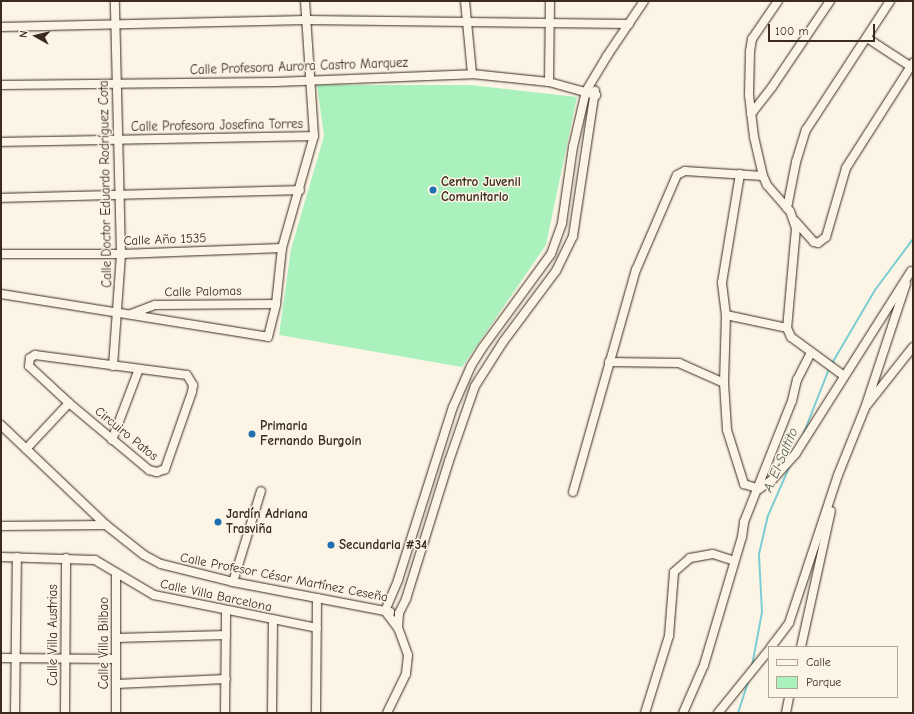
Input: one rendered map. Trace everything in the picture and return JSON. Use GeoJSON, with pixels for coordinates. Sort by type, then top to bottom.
{"type":"FeatureCollection","features":[{"type":"Feature","properties":{"kind":"street","name":"Calle Doctor Eduardo Rodríguez Cota"},"geometry":{"type":"LineString","coordinates":[[113,366],[121,254],[120,140],[115,1]]}},
{"type":"Feature","properties":{"kind":"street"},"geometry":{"type":"LineString","coordinates":[[1,294],[118,311],[268,337],[276,304],[282,248],[300,190],[314,136],[309,80],[305,1]]}},
{"type":"Feature","properties":{"kind":"street"},"geometry":{"type":"LineString","coordinates":[[466,1],[472,74]]}},
{"type":"Feature","properties":{"kind":"street"},"geometry":{"type":"LineString","coordinates":[[549,82],[550,1]]}},
{"type":"Feature","properties":{"kind":"street"},"geometry":{"type":"LineString","coordinates":[[387,713],[401,686],[408,663],[407,648],[398,628],[385,611],[398,580],[436,456],[471,366],[514,304],[545,264],[558,238],[573,147],[586,91],[594,80],[606,56],[644,1]]}},
{"type":"Feature","properties":{"kind":"street"},"geometry":{"type":"LineString","coordinates":[[778,1],[755,33],[751,44],[751,114],[763,176],[767,185],[787,208],[794,221],[814,242],[820,242],[826,237],[846,168],[912,64],[867,38]]}},
{"type":"Feature","properties":{"kind":"street"},"geometry":{"type":"LineString","coordinates":[[751,114],[772,87],[830,1]]}},
{"type":"Feature","properties":{"kind":"street"},"geometry":{"type":"LineString","coordinates":[[787,208],[798,156],[806,130],[890,1]]}},
{"type":"Feature","properties":{"kind":"street"},"geometry":{"type":"LineString","coordinates":[[1,27],[116,26],[306,20],[628,24]]}},
{"type":"Feature","properties":{"kind":"street","name":"Calle Profesora Aurora Castro Marquez"},"geometry":{"type":"LineString","coordinates":[[1,85],[309,80],[472,74],[549,82],[596,94]]}},
{"type":"Feature","properties":{"kind":"street"},"geometry":{"type":"LineString","coordinates":[[398,628],[399,613],[406,599],[449,461],[475,386],[524,314],[556,271],[573,236],[596,94],[594,80]]}},
{"type":"Feature","properties":{"kind":"street","name":"Calle Profesora Josefina Torres"},"geometry":{"type":"LineString","coordinates":[[1,142],[314,136]]}},
{"type":"Feature","properties":{"kind":"street"},"geometry":{"type":"LineString","coordinates":[[574,492],[636,270],[679,173],[686,171],[763,176]]}},
{"type":"Feature","properties":{"kind":"street"},"geometry":{"type":"LineString","coordinates":[[740,174],[722,283],[726,315],[724,383],[727,430],[741,480],[759,489]]}},
{"type":"Feature","properties":{"kind":"street"},"geometry":{"type":"LineString","coordinates":[[1,198],[121,196],[300,190]]}},
{"type":"Feature","properties":{"kind":"street"},"geometry":{"type":"LineString","coordinates":[[794,221],[795,260],[787,328],[791,337],[844,376]]}},
{"type":"Feature","properties":{"kind":"street","name":"Calle Año 1535"},"geometry":{"type":"LineString","coordinates":[[1,254],[121,254],[282,248]]}},
{"type":"Feature","properties":{"kind":"street"},"geometry":{"type":"LineString","coordinates":[[759,489],[772,480],[796,453],[912,269]]}},
{"type":"Feature","properties":{"kind":"street"},"geometry":{"type":"LineString","coordinates":[[772,646],[789,623],[838,475],[864,408],[912,269]]}},
{"type":"Feature","properties":{"kind":"street","name":"Calle Palomas"},"geometry":{"type":"LineString","coordinates":[[131,314],[155,305],[276,304]]}},
{"type":"Feature","properties":{"kind":"street"},"geometry":{"type":"LineString","coordinates":[[514,304],[524,314]]}},
{"type":"Feature","properties":{"kind":"street"},"geometry":{"type":"LineString","coordinates":[[726,315],[787,328]]}},
{"type":"Feature","properties":{"kind":"street"},"geometry":{"type":"LineString","coordinates":[[864,408],[913,347]]}},
{"type":"Feature","properties":{"kind":"street"},"geometry":{"type":"LineString","coordinates":[[683,713],[704,665],[744,522],[759,489],[792,401],[797,380],[811,352]]}},
{"type":"Feature","properties":{"kind":"street","name":"Circuiro Patos"},"geometry":{"type":"LineString","coordinates":[[40,354],[113,366],[181,373],[187,375],[193,385],[165,469],[157,472],[149,470],[69,403],[29,366],[30,358],[40,354]]}},
{"type":"Feature","properties":{"kind":"street"},"geometry":{"type":"LineString","coordinates":[[610,362],[679,363],[724,383]]}},
{"type":"Feature","properties":{"kind":"street"},"geometry":{"type":"LineString","coordinates":[[112,440],[139,369]]}},
{"type":"Feature","properties":{"kind":"street"},"geometry":{"type":"LineString","coordinates":[[26,449],[69,403]]}},
{"type":"Feature","properties":{"kind":"street","name":"Calle Profesor César Martínez Ceseña"},"geometry":{"type":"LineString","coordinates":[[1,425],[106,525],[144,555],[160,564],[233,582],[399,613]]}},
{"type":"Feature","properties":{"kind":"street"},"geometry":{"type":"LineString","coordinates":[[436,456],[449,461]]}},
{"type":"Feature","properties":{"kind":"street"},"geometry":{"type":"LineString","coordinates":[[801,646],[821,566],[838,475]]}},
{"type":"Feature","properties":{"kind":"street"},"geometry":{"type":"LineString","coordinates":[[233,582],[261,491]]}},
{"type":"Feature","properties":{"kind":"street"},"geometry":{"type":"LineString","coordinates":[[1,526],[106,525]]}},
{"type":"Feature","properties":{"kind":"street"},"geometry":{"type":"LineString","coordinates":[[645,713],[669,636],[674,572],[685,560],[713,554],[734,561]]}},
{"type":"Feature","properties":{"kind":"street","name":"Calle Villa Barcelona"},"geometry":{"type":"LineString","coordinates":[[1,557],[95,560],[116,574],[154,595],[226,612],[317,628]]}},
{"type":"Feature","properties":{"kind":"street"},"geometry":{"type":"LineString","coordinates":[[15,713],[17,557]]}},
{"type":"Feature","properties":{"kind":"street","name":"Calle Villa Austrias"},"geometry":{"type":"LineString","coordinates":[[65,713],[66,558]]}},
{"type":"Feature","properties":{"kind":"street","name":"Calle Villa Bilbao"},"geometry":{"type":"LineString","coordinates":[[116,574],[116,713]]}},
{"type":"Feature","properties":{"kind":"street"},"geometry":{"type":"LineString","coordinates":[[316,713],[317,598]]}},
{"type":"Feature","properties":{"kind":"street"},"geometry":{"type":"LineString","coordinates":[[225,713],[226,612]]}},
{"type":"Feature","properties":{"kind":"street"},"geometry":{"type":"LineString","coordinates":[[272,713],[273,620]]}},
{"type":"Feature","properties":{"kind":"street"},"geometry":{"type":"LineString","coordinates":[[116,638],[226,635]]}},
{"type":"Feature","properties":{"kind":"street"},"geometry":{"type":"LineString","coordinates":[[718,713],[768,651]]}},
{"type":"Feature","properties":{"kind":"street"},"geometry":{"type":"LineString","coordinates":[[1,658],[116,659]]}},
{"type":"Feature","properties":{"kind":"street"},"geometry":{"type":"LineString","coordinates":[[116,684],[226,679]]}},
{"type":"Feature","properties":{"kind":"street"},"geometry":{"type":"LineString","coordinates":[[786,713],[789,698]]}},
{"type":"Feature","properties":{"kind":"green space","name":"Centro Juvenil Comunitario"},"geometry":{"type":"Polygon","coordinates":[[[317,85],[470,85],[577,97],[546,245],[462,367],[279,335],[291,249],[324,136],[317,85]]]}},
{"type":"Feature","properties":{"kind":"waterway","name":"A. El Saltito"},"geometry":{"type":"LineString","coordinates":[[831,365],[875,290],[913,239]]}},
{"type":"Feature","properties":{"kind":"waterway","name":"A. El Saltito"},"geometry":{"type":"LineString","coordinates":[[803,435],[829,369]]}},
{"type":"Feature","properties":{"kind":"waterway","name":"A. El Saltito"},"geometry":{"type":"LineString","coordinates":[[752,666],[762,612],[759,554],[767,518],[791,463]]}},
{"type":"Feature","properties":{"kind":"waterway","name":"A. El Saltito"},"geometry":{"type":"LineString","coordinates":[[738,713],[748,682]]}},
{"type":"Feature","properties":{"kind":"place","name":"Centro Juvenil Comunitario"},"geometry":{"type":"Point","coordinates":[433,190]}},
{"type":"Feature","properties":{"kind":"place","name":"Primaria Fernando Burgoin"},"geometry":{"type":"Point","coordinates":[252,434]}},
{"type":"Feature","properties":{"kind":"place","name":"Jardín Adriana Trasviña"},"geometry":{"type":"Point","coordinates":[218,522]}},
{"type":"Feature","properties":{"kind":"place","name":"Secundaria #34"},"geometry":{"type":"Point","coordinates":[331,545]}}]}
